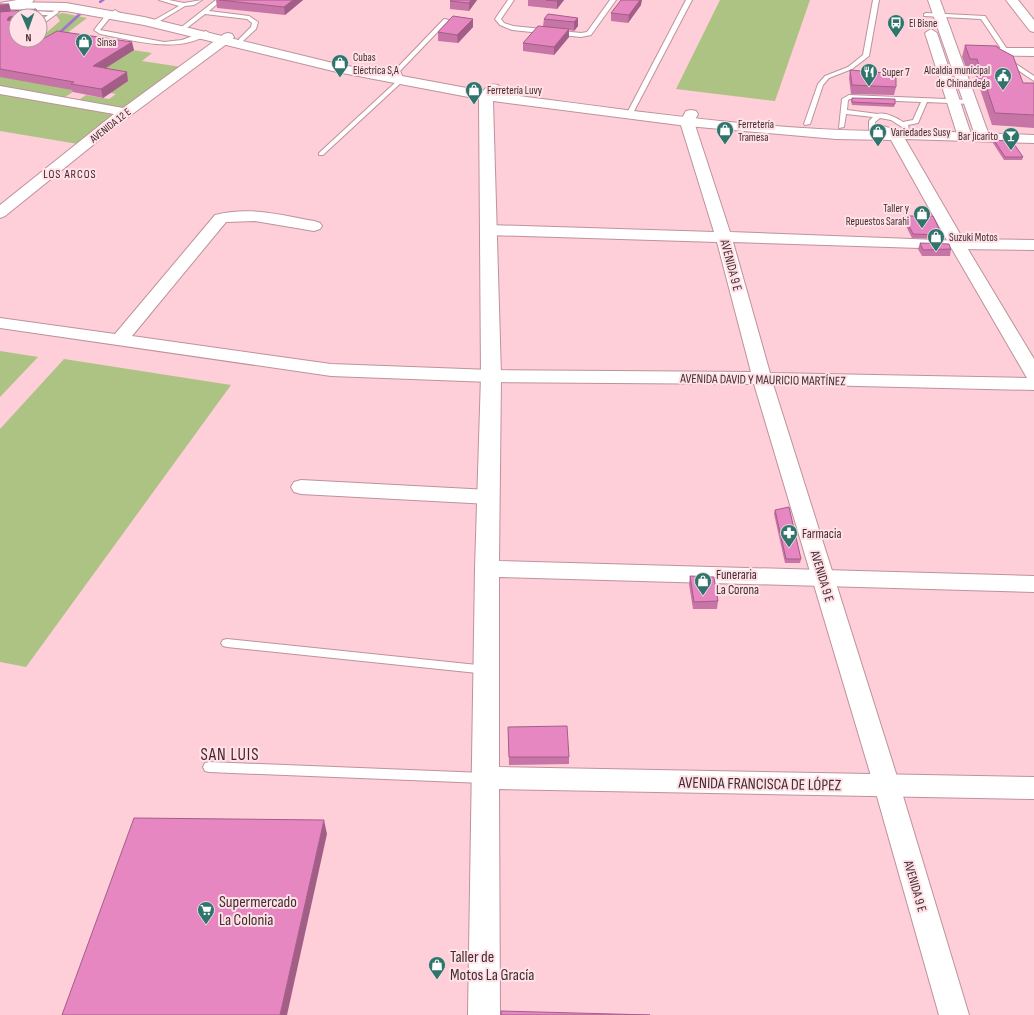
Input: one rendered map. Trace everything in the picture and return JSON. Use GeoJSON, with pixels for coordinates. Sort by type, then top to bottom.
{"type":"FeatureCollection","features":[{"type":"Feature","properties":{"kind":"main road"},"geometry":{"type":"LineString","coordinates":[[3,6],[28,0]]}},
{"type":"Feature","properties":{"kind":"main road"},"geometry":{"type":"LineString","coordinates":[[3,6],[55,8],[112,13],[231,39],[337,68],[399,75],[490,92],[631,111],[836,135],[879,136],[902,131]]}},
{"type":"Feature","properties":{"kind":"main road"},"geometry":{"type":"LineString","coordinates":[[484,1015],[491,376],[489,230],[490,92]]}},
{"type":"Feature","properties":{"kind":"main road"},"geometry":{"type":"LineString","coordinates":[[689,118],[807,124],[902,131],[965,138],[1034,139]]}},
{"type":"Feature","properties":{"kind":"main road"},"geometry":{"type":"LineString","coordinates":[[902,131],[957,244],[1034,245]]}},
{"type":"Feature","properties":{"kind":"main road"},"geometry":{"type":"LineString","coordinates":[[488,569],[1034,584]]}},
{"type":"Feature","properties":{"kind":"main road","name":"AVENIDA FRANCISCA DE LÓPEZ"},"geometry":{"type":"LineString","coordinates":[[486,778],[1034,788]]}},
{"type":"Feature","properties":{"kind":"street"},"geometry":{"type":"LineString","coordinates":[[922,0],[952,101],[965,138]]}},
{"type":"Feature","properties":{"kind":"street"},"geometry":{"type":"LineString","coordinates":[[934,0],[984,138]]}},
{"type":"Feature","properties":{"kind":"street"},"geometry":{"type":"LineString","coordinates":[[1012,0],[1034,28]]}},
{"type":"Feature","properties":{"kind":"street","name":"AVENIDA 12 E"},"geometry":{"type":"LineString","coordinates":[[0,213],[126,112],[231,39]]}},
{"type":"Feature","properties":{"kind":"street"},"geometry":{"type":"LineString","coordinates":[[937,51],[1034,52]]}},
{"type":"Feature","properties":{"kind":"street"},"geometry":{"type":"LineString","coordinates":[[0,90],[126,112]]}},
{"type":"Feature","properties":{"kind":"street","name":"AVENIDA 9 E"},"geometry":{"type":"LineString","coordinates":[[689,118],[724,237],[762,378],[887,786],[954,1015]]}},
{"type":"Feature","properties":{"kind":"street"},"geometry":{"type":"LineString","coordinates":[[120,340],[221,218],[247,216],[314,226]]}},
{"type":"Feature","properties":{"kind":"street"},"geometry":{"type":"LineString","coordinates":[[489,230],[957,244],[1034,374]]}},
{"type":"Feature","properties":{"kind":"street","name":"AVENIDA DAVID Y MAURICIO MARTÍNEZ"},"geometry":{"type":"LineString","coordinates":[[0,323],[331,370],[491,376],[762,378],[1034,384]]}},
{"type":"Feature","properties":{"kind":"street"},"geometry":{"type":"LineString","coordinates":[[300,487],[489,497]]}},
{"type":"Feature","properties":{"kind":"lane"},"geometry":{"type":"LineString","coordinates":[[162,0],[184,5]]}},
{"type":"Feature","properties":{"kind":"lane"},"geometry":{"type":"LineString","coordinates":[[154,22],[184,5],[196,3],[199,0]]}},
{"type":"Feature","properties":{"kind":"lane"},"geometry":{"type":"LineString","coordinates":[[182,28],[219,0]]}},
{"type":"Feature","properties":{"kind":"lane"},"geometry":{"type":"LineString","coordinates":[[511,0],[498,19],[502,24],[512,28],[581,35],[589,34],[613,0]]}},
{"type":"Feature","properties":{"kind":"lane"},"geometry":{"type":"LineString","coordinates":[[631,111],[686,0]]}},
{"type":"Feature","properties":{"kind":"lane"},"geometry":{"type":"LineString","coordinates":[[807,124],[820,85],[827,77],[850,68],[866,56],[876,0]]}},
{"type":"Feature","properties":{"kind":"lane"},"geometry":{"type":"LineString","coordinates":[[0,17],[55,8]]}},
{"type":"Feature","properties":{"kind":"lane"},"geometry":{"type":"LineString","coordinates":[[48,15],[55,8]]}},
{"type":"Feature","properties":{"kind":"lane"},"geometry":{"type":"LineString","coordinates":[[203,12],[249,18],[255,22],[254,28],[231,39]]}},
{"type":"Feature","properties":{"kind":"lane"},"geometry":{"type":"LineString","coordinates":[[112,13],[98,30],[100,32],[164,44],[183,42],[204,33]]}},
{"type":"Feature","properties":{"kind":"lane"},"geometry":{"type":"LineString","coordinates":[[926,15],[983,17],[1002,52],[1001,58],[1024,71],[1034,79]]}},
{"type":"Feature","properties":{"kind":"lane"},"geometry":{"type":"LineString","coordinates":[[321,154],[399,75],[446,20]]}},
{"type":"Feature","properties":{"kind":"lane"},"geometry":{"type":"LineString","coordinates":[[841,127],[846,99],[849,97],[970,102]]}},
{"type":"Feature","properties":{"kind":"lane"},"geometry":{"type":"LineString","coordinates":[[844,112],[881,115],[893,118],[902,131],[916,122],[925,100]]}},
{"type":"Feature","properties":{"kind":"lane"},"geometry":{"type":"LineString","coordinates":[[872,129],[872,121],[881,115]]}},
{"type":"Feature","properties":{"kind":"lane"},"geometry":{"type":"LineString","coordinates":[[227,643],[487,670]]}},
{"type":"Feature","properties":{"kind":"lane"},"geometry":{"type":"LineString","coordinates":[[209,767],[486,778]]}},
{"type":"Feature","properties":{"kind":"green space"},"geometry":{"type":"Polygon","coordinates":[[[720,0],[810,0],[775,101],[676,89],[720,0]]]}},
{"type":"Feature","properties":{"kind":"green space"},"geometry":{"type":"Polygon","coordinates":[[[63,13],[87,18],[59,39],[99,72],[133,50],[152,53],[142,61],[188,68],[84,145],[0,131],[0,72],[28,48],[48,48],[48,31],[60,21],[56,15],[63,13]],[[90,81],[62,99],[76,102],[86,95],[109,99],[116,94],[110,93],[128,81],[90,81]]]}},
{"type":"Feature","properties":{"kind":"green space"},"geometry":{"type":"Polygon","coordinates":[[[0,351],[38,357],[0,397],[0,351]]]}},
{"type":"Feature","properties":{"kind":"green space"},"geometry":{"type":"Polygon","coordinates":[[[64,359],[231,385],[26,667],[0,662],[0,429],[64,359]]]}},
{"type":"Feature","properties":{"kind":"building"},"geometry":{"type":"Polygon","coordinates":[[[219,0],[293,0],[284,7],[219,0]]]}},
{"type":"Feature","properties":{"kind":"building"},"geometry":{"type":"Polygon","coordinates":[[[471,0],[469,3],[450,1],[471,0]]]}},
{"type":"Feature","properties":{"kind":"building"},"geometry":{"type":"Polygon","coordinates":[[[621,0],[640,0],[629,15],[611,13],[621,0]]]}},
{"type":"Feature","properties":{"kind":"building"},"geometry":{"type":"Polygon","coordinates":[[[8,11],[8,48],[48,48],[48,36],[57,31],[132,42],[93,66],[127,72],[101,89],[71,84],[74,82],[0,69],[0,12],[8,11]]]}},
{"type":"Feature","properties":{"kind":"building"},"geometry":{"type":"Polygon","coordinates":[[[548,14],[578,18],[574,22],[544,19],[548,14]]]}},
{"type":"Feature","properties":{"kind":"building"},"geometry":{"type":"Polygon","coordinates":[[[453,16],[473,19],[457,35],[438,32],[453,16]]]}},
{"type":"Feature","properties":{"kind":"building"},"geometry":{"type":"Polygon","coordinates":[[[538,26],[569,29],[554,47],[523,43],[538,26]]]}},
{"type":"Feature","properties":{"kind":"building","name":"Alcaldía municipal de Chinandega"},"geometry":{"type":"Polygon","coordinates":[[[965,45],[997,46],[1013,56],[1023,83],[1034,83],[1034,115],[995,113],[977,59],[970,59],[965,45]]]}},
{"type":"Feature","properties":{"kind":"building"},"geometry":{"type":"Polygon","coordinates":[[[850,70],[896,74],[896,87],[852,85],[850,70]]]}},
{"type":"Feature","properties":{"kind":"building"},"geometry":{"type":"Polygon","coordinates":[[[852,98],[895,99],[895,104],[852,102],[852,98]]]}},
{"type":"Feature","properties":{"kind":"building"},"geometry":{"type":"Polygon","coordinates":[[[994,140],[1012,141],[1023,157],[1005,157],[994,140]]]}},
{"type":"Feature","properties":{"kind":"building"},"geometry":{"type":"Polygon","coordinates":[[[904,216],[933,216],[942,235],[913,234],[904,216]]]}},
{"type":"Feature","properties":{"kind":"building"},"geometry":{"type":"Polygon","coordinates":[[[920,243],[949,244],[951,249],[923,250],[920,243]]]}},
{"type":"Feature","properties":{"kind":"building"},"geometry":{"type":"Polygon","coordinates":[[[789,507],[801,559],[786,559],[775,510],[789,507]]]}},
{"type":"Feature","properties":{"kind":"building","name":"Funeraria La Corona"},"geometry":{"type":"Polygon","coordinates":[[[690,576],[714,577],[718,601],[694,602],[690,576]]]}},
{"type":"Feature","properties":{"kind":"building"},"geometry":{"type":"Polygon","coordinates":[[[567,726],[569,757],[509,757],[508,727],[567,726]]]}},
{"type":"Feature","properties":{"kind":"building","name":"Supermercado La Colonia"},"geometry":{"type":"Polygon","coordinates":[[[134,818],[324,820],[280,1015],[62,1015],[134,818]]]}},
{"type":"Feature","properties":{"kind":"building"},"geometry":{"type":"Polygon","coordinates":[[[501,1011],[650,1015],[501,1015],[501,1011]]]}},
{"type":"Feature","properties":{"kind":"waterway"},"geometry":{"type":"LineString","coordinates":[[56,36],[80,14]]}},
{"type":"Feature","properties":{"kind":"place","name":"El Bisne"},"geometry":{"type":"Point","coordinates":[896,38]}},
{"type":"Feature","properties":{"kind":"place","name":"Sinsa"},"geometry":{"type":"Point","coordinates":[84,57]}},
{"type":"Feature","properties":{"kind":"place","name":"Cubas Eléctrica S,A"},"geometry":{"type":"Point","coordinates":[340,78]}},
{"type":"Feature","properties":{"kind":"place","name":"Super 7"},"geometry":{"type":"Point","coordinates":[869,87]}},
{"type":"Feature","properties":{"kind":"place","name":"Alcaldía municipal de Chinandega"},"geometry":{"type":"Point","coordinates":[1003,91]}},
{"type":"Feature","properties":{"kind":"place","name":"Ferretería Luvy"},"geometry":{"type":"Point","coordinates":[474,105]}},
{"type":"Feature","properties":{"kind":"place","name":"Ferretería Tramesa"},"geometry":{"type":"Point","coordinates":[725,145]}},
{"type":"Feature","properties":{"kind":"place","name":"Variedades Susy"},"geometry":{"type":"Point","coordinates":[878,147]}},
{"type":"Feature","properties":{"kind":"place","name":"Bar Jicarito"},"geometry":{"type":"Point","coordinates":[1011,151]}},
{"type":"Feature","properties":{"kind":"place","name":"Taller y Repuestos Sarahi"},"geometry":{"type":"Point","coordinates":[922,229]}},
{"type":"Feature","properties":{"kind":"place","name":"Suzuki Motos"},"geometry":{"type":"Point","coordinates":[936,252]}},
{"type":"Feature","properties":{"kind":"place","name":"Farmacia"},"geometry":{"type":"Point","coordinates":[789,548]}},
{"type":"Feature","properties":{"kind":"place","name":"Funeraria La Corona"},"geometry":{"type":"Point","coordinates":[703,596]}},
{"type":"Feature","properties":{"kind":"place","name":"Supermercado La Colonia"},"geometry":{"type":"Point","coordinates":[206,925]}},
{"type":"Feature","properties":{"kind":"place","name":"Taller de Motos La Gracía"},"geometry":{"type":"Point","coordinates":[437,980]}},
{"type":"Feature","properties":{"kind":"district","name":"LOS ARCOS"},"geometry":{"type":"Point","coordinates":[70,174]}},
{"type":"Feature","properties":{"kind":"district","name":"SAN LUIS"},"geometry":{"type":"Point","coordinates":[230,754]}}]}
